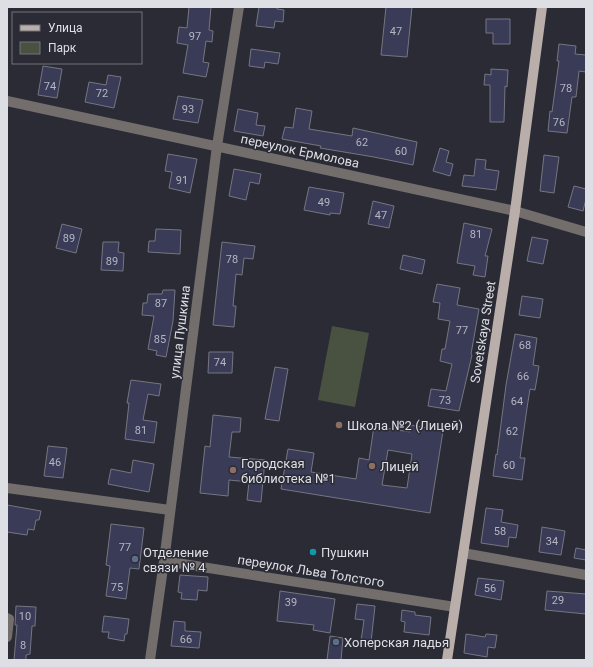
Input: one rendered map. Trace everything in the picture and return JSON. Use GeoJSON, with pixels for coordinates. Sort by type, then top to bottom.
{"type":"FeatureCollection","features":[{"type":"Feature","properties":{"kind":"main road","name":"Sovetskaya Street"},"geometry":{"type":"LineString","coordinates":[[447,660],[515,211],[542,7]]}},
{"type":"Feature","properties":{"kind":"street","name":"улица Пушкина"},"geometry":{"type":"LineString","coordinates":[[150,660],[217,146],[239,7]]}},
{"type":"Feature","properties":{"kind":"street","name":"переулок Ермолова"},"geometry":{"type":"LineString","coordinates":[[7,101],[515,211],[586,232]]}},
{"type":"Feature","properties":{"kind":"street"},"geometry":{"type":"LineString","coordinates":[[7,488],[170,510]]}},
{"type":"Feature","properties":{"kind":"street"},"geometry":{"type":"LineString","coordinates":[[463,553],[586,575]]}},
{"type":"Feature","properties":{"kind":"street","name":"переулок Льва Толстого"},"geometry":{"type":"LineString","coordinates":[[164,561],[455,607]]}},
{"type":"Feature","properties":{"kind":"street"},"geometry":{"type":"LineString","coordinates":[[7,618],[9,619],[7,637]]}},
{"type":"Feature","properties":{"kind":"green space"},"geometry":{"type":"Polygon","coordinates":[[[332,326],[369,333],[355,407],[318,400],[332,326]]]}},
{"type":"Feature","properties":{"kind":"building"},"geometry":{"type":"Polygon","coordinates":[[[189,7],[211,7],[209,30],[213,31],[212,42],[206,41],[203,62],[209,63],[206,77],[183,73],[188,45],[177,43],[179,27],[187,28],[189,7]]]}},
{"type":"Feature","properties":{"kind":"building"},"geometry":{"type":"Polygon","coordinates":[[[259,7],[277,7],[277,9],[284,10],[283,22],[275,21],[274,28],[256,26],[259,7]]]}},
{"type":"Feature","properties":{"kind":"building"},"geometry":{"type":"Polygon","coordinates":[[[386,7],[412,7],[407,57],[381,55],[386,7]]]}},
{"type":"Feature","properties":{"kind":"building"},"geometry":{"type":"Polygon","coordinates":[[[486,19],[510,19],[510,44],[493,44],[493,33],[486,33],[486,19]]]}},
{"type":"Feature","properties":{"kind":"building"},"geometry":{"type":"Polygon","coordinates":[[[559,44],[576,46],[575,54],[586,55],[586,72],[579,71],[576,97],[572,97],[567,133],[548,131],[559,61],[557,61],[559,44]]]}},
{"type":"Feature","properties":{"kind":"building"},"geometry":{"type":"Polygon","coordinates":[[[251,49],[280,53],[278,64],[265,62],[264,68],[249,66],[251,49]]]}},
{"type":"Feature","properties":{"kind":"building"},"geometry":{"type":"Polygon","coordinates":[[[43,66],[62,69],[57,98],[38,95],[43,66]]]}},
{"type":"Feature","properties":{"kind":"building"},"geometry":{"type":"Polygon","coordinates":[[[491,69],[508,70],[507,87],[505,86],[504,122],[490,122],[490,85],[484,85],[485,74],[491,75],[491,69]]]}},
{"type":"Feature","properties":{"kind":"building"},"geometry":{"type":"Polygon","coordinates":[[[108,75],[121,77],[114,108],[85,102],[89,82],[106,85],[108,75]]]}},
{"type":"Feature","properties":{"kind":"building"},"geometry":{"type":"Polygon","coordinates":[[[178,96],[203,100],[198,123],[173,119],[178,96]]]}},
{"type":"Feature","properties":{"kind":"building"},"geometry":{"type":"Polygon","coordinates":[[[296,108],[312,111],[309,129],[352,136],[353,128],[417,142],[413,165],[320,148],[321,146],[282,139],[285,127],[293,128],[296,108]]]}},
{"type":"Feature","properties":{"kind":"building"},"geometry":{"type":"Polygon","coordinates":[[[238,109],[258,113],[256,125],[265,126],[263,136],[234,131],[238,109]]]}},
{"type":"Feature","properties":{"kind":"building"},"geometry":{"type":"Polygon","coordinates":[[[440,148],[449,151],[446,162],[453,164],[450,176],[433,171],[440,148]]]}},
{"type":"Feature","properties":{"kind":"building"},"geometry":{"type":"Polygon","coordinates":[[[168,154],[197,159],[190,193],[169,188],[172,172],[165,171],[168,154]]]}},
{"type":"Feature","properties":{"kind":"building"},"geometry":{"type":"Polygon","coordinates":[[[544,155],[559,157],[554,193],[540,191],[544,155]]]}},
{"type":"Feature","properties":{"kind":"building"},"geometry":{"type":"Polygon","coordinates":[[[476,159],[486,160],[485,169],[499,171],[496,190],[462,186],[464,175],[474,176],[476,159]]]}},
{"type":"Feature","properties":{"kind":"building"},"geometry":{"type":"Polygon","coordinates":[[[234,169],[261,174],[259,184],[250,182],[246,200],[229,196],[234,169]]]}},
{"type":"Feature","properties":{"kind":"building"},"geometry":{"type":"Polygon","coordinates":[[[574,186],[586,189],[586,199],[583,211],[568,207],[574,186]]]}},
{"type":"Feature","properties":{"kind":"building"},"geometry":{"type":"Polygon","coordinates":[[[309,187],[344,193],[340,214],[330,213],[330,215],[304,210],[309,187]]]}},
{"type":"Feature","properties":{"kind":"building"},"geometry":{"type":"Polygon","coordinates":[[[373,201],[394,206],[389,228],[368,224],[373,201]]]}},
{"type":"Feature","properties":{"kind":"building"},"geometry":{"type":"Polygon","coordinates":[[[464,223],[492,229],[485,256],[488,256],[485,277],[473,275],[475,266],[457,263],[464,223]]]}},
{"type":"Feature","properties":{"kind":"building"},"geometry":{"type":"Polygon","coordinates":[[[62,224],[82,229],[76,253],[56,248],[62,224]]]}},
{"type":"Feature","properties":{"kind":"building"},"geometry":{"type":"Polygon","coordinates":[[[156,229],[181,230],[180,254],[148,252],[149,241],[155,241],[156,229]]]}},
{"type":"Feature","properties":{"kind":"building"},"geometry":{"type":"Polygon","coordinates":[[[532,237],[548,240],[543,264],[527,261],[532,237]]]}},
{"type":"Feature","properties":{"kind":"building"},"geometry":{"type":"Polygon","coordinates":[[[103,242],[119,242],[118,252],[124,253],[123,271],[101,270],[103,242]]]}},
{"type":"Feature","properties":{"kind":"building"},"geometry":{"type":"Polygon","coordinates":[[[222,242],[255,246],[253,259],[244,258],[242,275],[236,274],[233,306],[236,306],[234,327],[213,325],[222,242]]]}},
{"type":"Feature","properties":{"kind":"building"},"geometry":{"type":"Polygon","coordinates":[[[403,255],[425,260],[422,274],[400,269],[403,255]]]}},
{"type":"Feature","properties":{"kind":"building"},"geometry":{"type":"Polygon","coordinates":[[[437,284],[460,288],[457,305],[479,309],[472,355],[459,411],[428,406],[431,389],[446,391],[452,364],[440,361],[442,349],[445,349],[450,321],[438,319],[440,303],[433,302],[437,284]]]}},
{"type":"Feature","properties":{"kind":"building"},"geometry":{"type":"Polygon","coordinates":[[[163,290],[175,290],[173,321],[166,357],[156,355],[157,351],[148,349],[154,316],[142,315],[143,303],[147,303],[148,294],[162,294],[163,290]]]}},
{"type":"Feature","properties":{"kind":"building"},"geometry":{"type":"Polygon","coordinates":[[[522,296],[543,299],[540,318],[519,315],[522,296]]]}},
{"type":"Feature","properties":{"kind":"building"},"geometry":{"type":"Polygon","coordinates":[[[515,334],[537,338],[533,365],[539,366],[535,390],[530,389],[527,408],[520,458],[525,458],[522,480],[493,476],[515,334]]]}},
{"type":"Feature","properties":{"kind":"building"},"geometry":{"type":"Polygon","coordinates":[[[209,352],[233,352],[232,373],[208,373],[209,352]]]}},
{"type":"Feature","properties":{"kind":"building"},"geometry":{"type":"Polygon","coordinates":[[[275,367],[288,369],[279,421],[265,419],[275,367]]]}},
{"type":"Feature","properties":{"kind":"building"},"geometry":{"type":"Polygon","coordinates":[[[131,380],[161,384],[159,396],[148,394],[143,420],[157,422],[154,443],[125,439],[129,403],[127,403],[131,380]]]}},
{"type":"Feature","properties":{"kind":"building","name":"Городская библиотека №1"},"geometry":{"type":"Polygon","coordinates":[[[213,415],[241,418],[240,432],[232,432],[229,457],[265,460],[261,502],[247,500],[249,482],[229,480],[228,496],[200,493],[205,446],[210,447],[213,415]]]}},
{"type":"Feature","properties":{"kind":"building","name":"Лицей"},"geometry":{"type":"Polygon","coordinates":[[[411,425],[443,431],[430,513],[281,489],[288,449],[314,453],[311,472],[356,479],[359,458],[369,460],[374,426],[410,432],[411,425]],[[388,450],[382,485],[407,488],[412,454],[388,450]]]}},
{"type":"Feature","properties":{"kind":"building"},"geometry":{"type":"Polygon","coordinates":[[[48,446],[67,448],[63,478],[44,476],[48,446]]]}},
{"type":"Feature","properties":{"kind":"building"},"geometry":{"type":"Polygon","coordinates":[[[133,460],[154,464],[149,492],[108,484],[111,469],[131,473],[133,460]]]}},
{"type":"Feature","properties":{"kind":"building"},"geometry":{"type":"Polygon","coordinates":[[[7,505],[41,511],[39,520],[36,520],[34,530],[28,529],[27,535],[7,532],[7,505]]]}},
{"type":"Feature","properties":{"kind":"building"},"geometry":{"type":"Polygon","coordinates":[[[486,508],[503,510],[501,522],[518,525],[516,538],[509,537],[508,547],[481,543],[486,508]]]}},
{"type":"Feature","properties":{"kind":"building"},"geometry":{"type":"Polygon","coordinates":[[[111,524],[144,528],[139,569],[130,568],[126,599],[106,596],[110,566],[106,565],[111,524]]]}},
{"type":"Feature","properties":{"kind":"building"},"geometry":{"type":"Polygon","coordinates":[[[542,527],[565,531],[561,555],[539,552],[542,527]]]}},
{"type":"Feature","properties":{"kind":"building"},"geometry":{"type":"Polygon","coordinates":[[[576,548],[586,550],[586,560],[574,558],[576,548]]]}},
{"type":"Feature","properties":{"kind":"building"},"geometry":{"type":"Polygon","coordinates":[[[180,575],[208,577],[207,591],[198,590],[197,600],[181,599],[182,593],[178,592],[180,575]]]}},
{"type":"Feature","properties":{"kind":"building"},"geometry":{"type":"Polygon","coordinates":[[[478,578],[504,581],[501,600],[475,595],[478,578]]]}},
{"type":"Feature","properties":{"kind":"building"},"geometry":{"type":"Polygon","coordinates":[[[280,591],[335,599],[330,633],[313,630],[314,625],[277,621],[280,591]]]}},
{"type":"Feature","properties":{"kind":"building"},"geometry":{"type":"Polygon","coordinates":[[[547,591],[586,594],[586,614],[545,610],[547,591]]]}},
{"type":"Feature","properties":{"kind":"building"},"geometry":{"type":"Polygon","coordinates":[[[357,604],[375,606],[371,642],[361,641],[364,620],[355,619],[357,604]]]}},
{"type":"Feature","properties":{"kind":"building"},"geometry":{"type":"Polygon","coordinates":[[[16,606],[36,607],[35,626],[32,626],[30,654],[26,655],[26,660],[14,660],[17,625],[15,625],[16,606]]]}},
{"type":"Feature","properties":{"kind":"building"},"geometry":{"type":"Polygon","coordinates":[[[402,610],[415,612],[415,615],[431,617],[429,635],[404,632],[405,622],[401,621],[402,610]]]}},
{"type":"Feature","properties":{"kind":"building"},"geometry":{"type":"Polygon","coordinates":[[[104,616],[129,619],[127,634],[125,634],[124,641],[108,638],[109,632],[102,632],[104,616]]]}},
{"type":"Feature","properties":{"kind":"building"},"geometry":{"type":"Polygon","coordinates":[[[174,621],[185,622],[185,631],[201,632],[199,648],[171,646],[174,621]]]}},
{"type":"Feature","properties":{"kind":"building"},"geometry":{"type":"Polygon","coordinates":[[[466,634],[485,637],[486,634],[497,635],[495,648],[488,647],[487,657],[464,653],[466,634]]]}},
{"type":"Feature","properties":{"kind":"building"},"geometry":{"type":"Polygon","coordinates":[[[330,636],[343,638],[341,660],[327,660],[330,636]]]}},
{"type":"Feature","properties":{"kind":"place","name":"Школа №2 (Лицей)"},"geometry":{"type":"Point","coordinates":[339,425]}},
{"type":"Feature","properties":{"kind":"place","name":"Лицей"},"geometry":{"type":"Point","coordinates":[372,466]}},
{"type":"Feature","properties":{"kind":"place","name":"Городская библиотека №1"},"geometry":{"type":"Point","coordinates":[233,470]}},
{"type":"Feature","properties":{"kind":"place","name":"Пушкин"},"geometry":{"type":"Point","coordinates":[313,552]}},
{"type":"Feature","properties":{"kind":"place","name":"Отделение связи № 4"},"geometry":{"type":"Point","coordinates":[135,559]}},
{"type":"Feature","properties":{"kind":"place","name":"Хоперская ладья"},"geometry":{"type":"Point","coordinates":[336,642]}}]}
